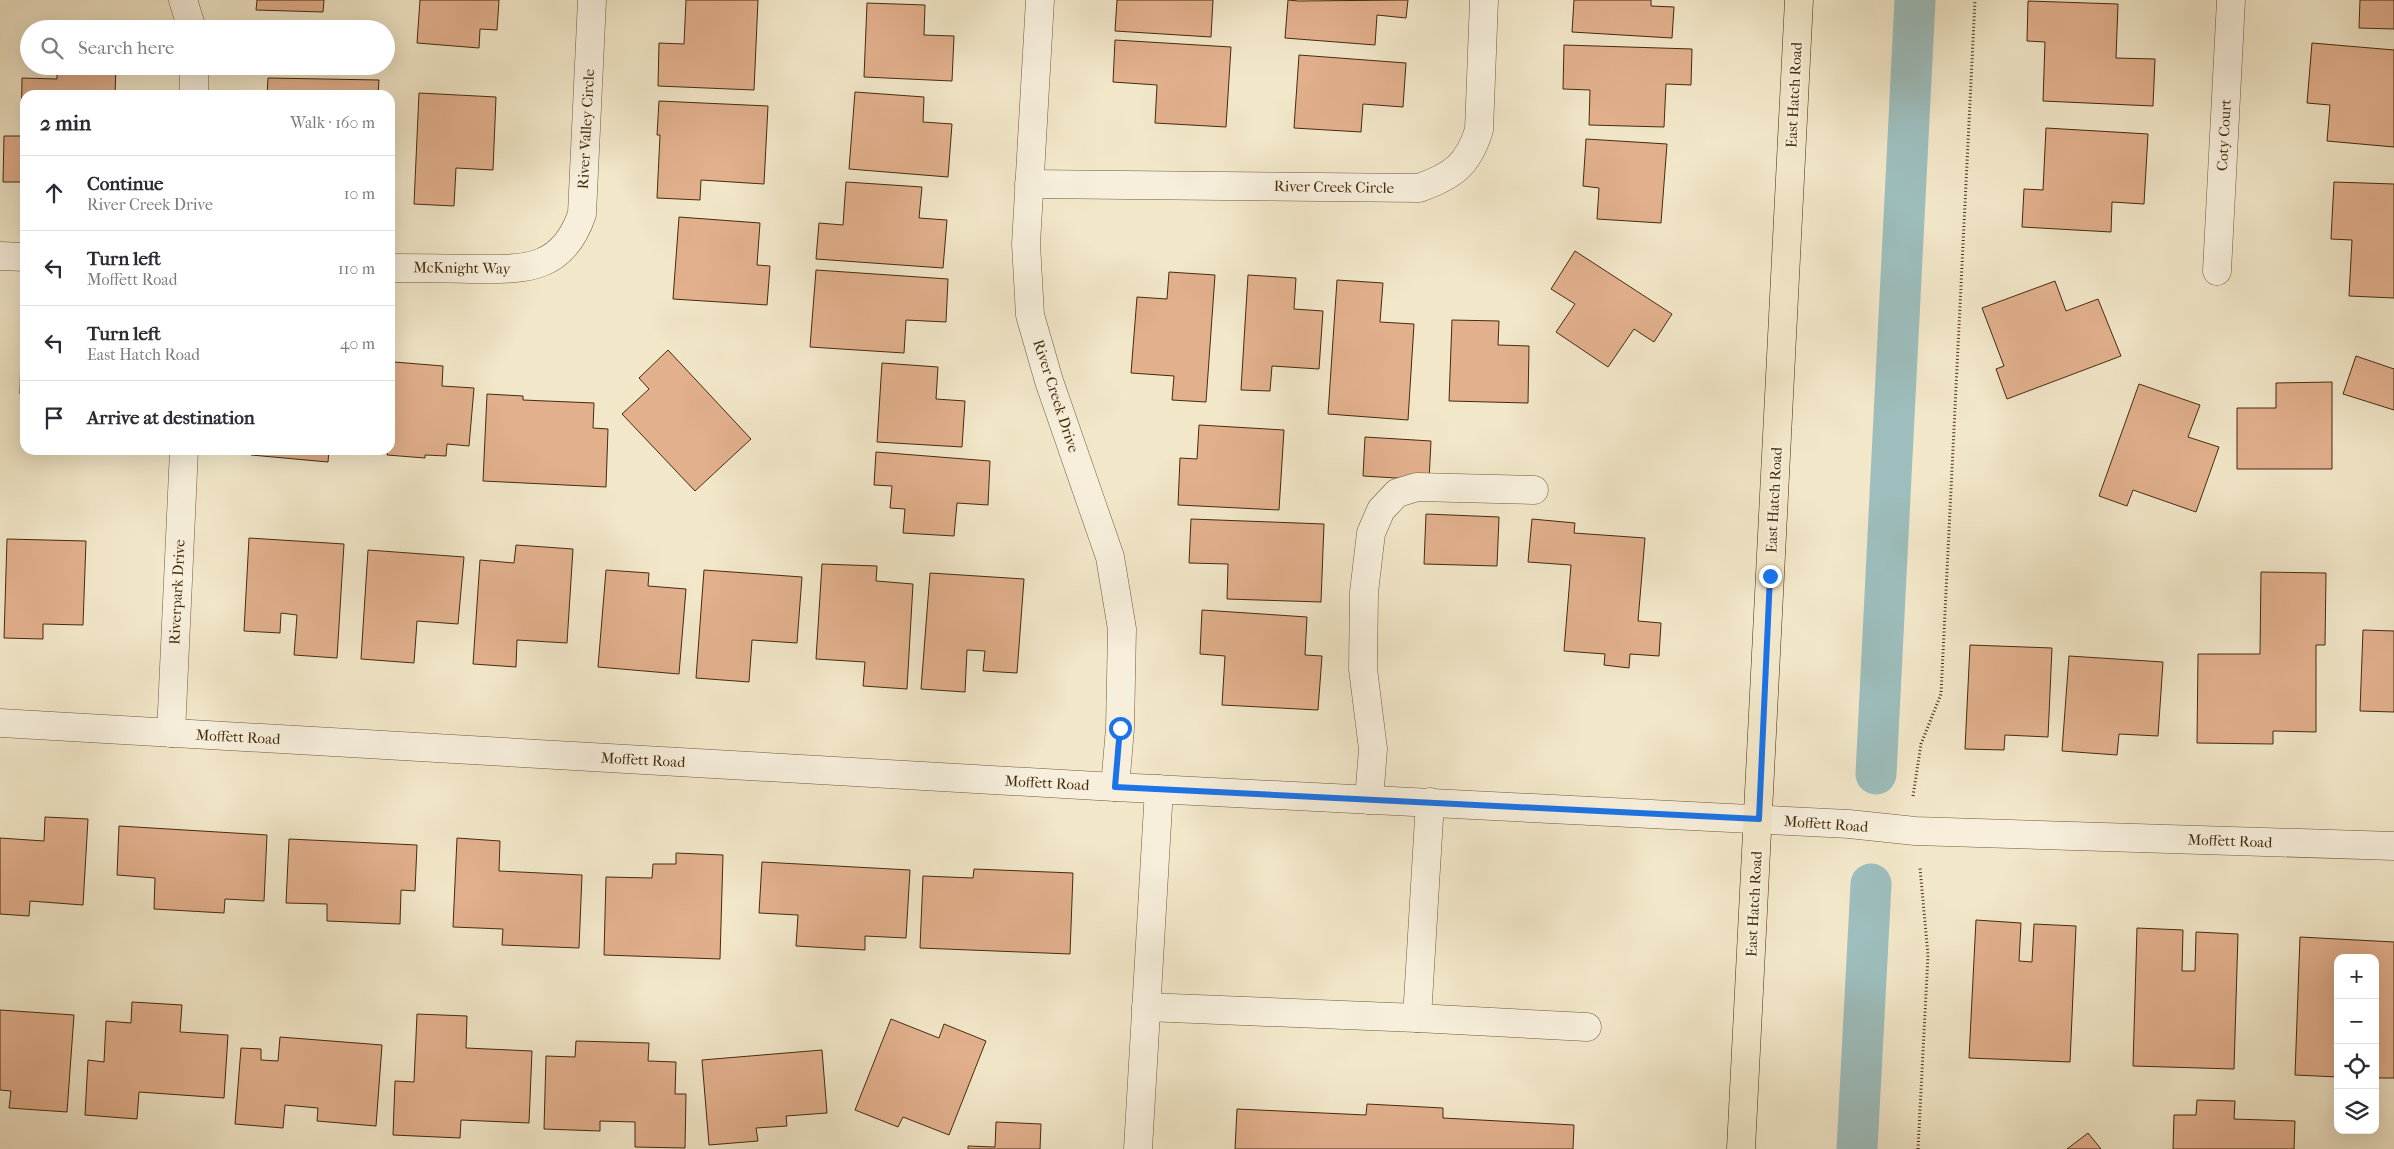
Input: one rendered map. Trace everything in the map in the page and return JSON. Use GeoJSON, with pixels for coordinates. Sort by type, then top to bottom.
{"type":"FeatureCollection","features":[{"type":"Feature","properties":{"kind":"main road","name":"East Hatch Road"},"geometry":{"type":"LineString","coordinates":[[1742,1149],[1799,0]]}},
{"type":"Feature","properties":{"kind":"street"},"geometry":{"type":"LineString","coordinates":[[182,0],[189,20]]}},
{"type":"Feature","properties":{"kind":"street","name":"River Valley Circle"},"geometry":{"type":"LineString","coordinates":[[560,252],[577,228],[582,214],[592,0]]}},
{"type":"Feature","properties":{"kind":"street","name":"River Creek Drive"},"geometry":{"type":"LineString","coordinates":[[1040,0],[1026,244],[1030,315],[1049,381],[1110,557],[1122,629],[1120,728],[1115,787]]}},
{"type":"Feature","properties":{"kind":"street","name":"River Creek Circle"},"geometry":{"type":"LineString","coordinates":[[1029,184],[1419,188],[1441,180],[1459,169],[1473,148],[1479,130],[1484,0]]}},
{"type":"Feature","properties":{"kind":"street","name":"Coty Court"},"geometry":{"type":"LineString","coordinates":[[2217,271],[2231,0]]}},
{"type":"Feature","properties":{"kind":"street"},"geometry":{"type":"LineString","coordinates":[[194,75],[194,90]]}},
{"type":"Feature","properties":{"kind":"street","name":"McKnight Way"},"geometry":{"type":"LineString","coordinates":[[395,268],[522,269],[547,261],[560,252]]}},
{"type":"Feature","properties":{"kind":"street"},"geometry":{"type":"LineString","coordinates":[[0,256],[20,257]]}},
{"type":"Feature","properties":{"kind":"street","name":"Riverpark Drive"},"geometry":{"type":"LineString","coordinates":[[171,733],[184,455]]}},
{"type":"Feature","properties":{"kind":"street"},"geometry":{"type":"LineString","coordinates":[[1369,800],[1373,749],[1363,669],[1364,592],[1371,532],[1381,510],[1397,493],[1416,487],[1534,490]]}},
{"type":"Feature","properties":{"kind":"street","name":"Moffett Road"},"geometry":{"type":"LineString","coordinates":[[0,723],[1115,787],[1849,824],[1915,831],[2394,846]]}},
{"type":"Feature","properties":{"kind":"street"},"geometry":{"type":"LineString","coordinates":[[1138,1149],[1159,789]]}},
{"type":"Feature","properties":{"kind":"street"},"geometry":{"type":"LineString","coordinates":[[1417,1018],[1430,802]]}},
{"type":"Feature","properties":{"kind":"street"},"geometry":{"type":"LineString","coordinates":[[1146,1007],[1588,1027]]}},
{"type":"Feature","properties":{"kind":"path"},"geometry":{"type":"LineString","coordinates":[[1913,796],[1921,744],[1941,694],[1975,0]]}},
{"type":"Feature","properties":{"kind":"path"},"geometry":{"type":"LineString","coordinates":[[1918,1149],[1928,955],[1920,868]]}},
{"type":"Feature","properties":{"kind":"building"},"geometry":{"type":"Polygon","coordinates":[[[257,0],[324,0],[323,12],[256,10],[257,0]]]}},
{"type":"Feature","properties":{"kind":"building"},"geometry":{"type":"Polygon","coordinates":[[[420,0],[499,0],[497,30],[480,29],[479,48],[417,43],[420,0]]]}},
{"type":"Feature","properties":{"kind":"building"},"geometry":{"type":"Polygon","coordinates":[[[686,0],[758,0],[754,90],[658,86],[659,43],[684,44],[686,0]]]}},
{"type":"Feature","properties":{"kind":"building"},"geometry":{"type":"Polygon","coordinates":[[[1117,0],[1213,0],[1211,37],[1115,31],[1117,0]]]}},
{"type":"Feature","properties":{"kind":"building"},"geometry":{"type":"Polygon","coordinates":[[[1288,0],[1408,0],[1406,18],[1377,15],[1375,45],[1285,38],[1288,0]]]}},
{"type":"Feature","properties":{"kind":"building"},"geometry":{"type":"Polygon","coordinates":[[[1574,0],[1651,0],[1651,6],[1674,7],[1672,38],[1572,32],[1574,0]]]}},
{"type":"Feature","properties":{"kind":"building"},"geometry":{"type":"Polygon","coordinates":[[[2360,0],[2394,0],[2394,29],[2359,28],[2360,0]]]}},
{"type":"Feature","properties":{"kind":"building"},"geometry":{"type":"Polygon","coordinates":[[[2028,1],[2118,4],[2116,58],[2155,59],[2153,106],[2043,101],[2045,42],[2027,41],[2028,1]]]}},
{"type":"Feature","properties":{"kind":"building"},"geometry":{"type":"Polygon","coordinates":[[[867,3],[925,5],[924,35],[954,36],[952,81],[864,77],[867,3]]]}},
{"type":"Feature","properties":{"kind":"building"},"geometry":{"type":"Polygon","coordinates":[[[1115,40],[1231,47],[1226,127],[1155,123],[1157,85],[1113,82],[1115,40]]]}},
{"type":"Feature","properties":{"kind":"building"},"geometry":{"type":"Polygon","coordinates":[[[2312,43],[2394,50],[2394,147],[2327,141],[2330,105],[2307,103],[2312,43]]]}},
{"type":"Feature","properties":{"kind":"building"},"geometry":{"type":"Polygon","coordinates":[[[1564,45],[1692,49],[1691,85],[1666,84],[1664,127],[1589,125],[1590,90],[1563,89],[1564,45]]]}},
{"type":"Feature","properties":{"kind":"building"},"geometry":{"type":"Polygon","coordinates":[[[1299,55],[1406,63],[1403,107],[1363,104],[1361,132],[1294,128],[1299,55]]]}},
{"type":"Feature","properties":{"kind":"building"},"geometry":{"type":"Polygon","coordinates":[[[57,75],[116,75],[115,90],[22,90],[22,78],[57,79],[57,75]]]}},
{"type":"Feature","properties":{"kind":"building"},"geometry":{"type":"Polygon","coordinates":[[[268,78],[379,80],[378,90],[267,90],[268,78]]]}},
{"type":"Feature","properties":{"kind":"building"},"geometry":{"type":"Polygon","coordinates":[[[855,92],[924,97],[923,122],[952,124],[948,177],[849,169],[855,92]]]}},
{"type":"Feature","properties":{"kind":"building"},"geometry":{"type":"Polygon","coordinates":[[[419,93],[496,97],[493,170],[456,168],[454,206],[414,204],[419,93]]]}},
{"type":"Feature","properties":{"kind":"building"},"geometry":{"type":"Polygon","coordinates":[[[659,101],[768,106],[764,184],[701,180],[700,200],[657,198],[660,135],[657,135],[659,101]]]}},
{"type":"Feature","properties":{"kind":"building"},"geometry":{"type":"Polygon","coordinates":[[[2046,128],[2148,134],[2144,204],[2112,202],[2111,232],[2022,227],[2024,189],[2043,190],[2046,128]]]}},
{"type":"Feature","properties":{"kind":"building"},"geometry":{"type":"Polygon","coordinates":[[[4,136],[20,136],[20,182],[3,182],[4,136]]]}},
{"type":"Feature","properties":{"kind":"building"},"geometry":{"type":"Polygon","coordinates":[[[1586,139],[1667,144],[1661,223],[1597,219],[1599,188],[1583,186],[1586,139]]]}},
{"type":"Feature","properties":{"kind":"building"},"geometry":{"type":"Polygon","coordinates":[[[846,182],[922,187],[919,218],[947,220],[943,268],[816,259],[819,223],[843,225],[846,182]]]}},
{"type":"Feature","properties":{"kind":"building"},"geometry":{"type":"Polygon","coordinates":[[[2334,182],[2394,184],[2394,298],[2349,296],[2352,240],[2331,239],[2334,182]]]}},
{"type":"Feature","properties":{"kind":"building"},"geometry":{"type":"Polygon","coordinates":[[[679,217],[760,223],[757,265],[770,266],[767,305],[673,299],[679,217]]]}},
{"type":"Feature","properties":{"kind":"building"},"geometry":{"type":"Polygon","coordinates":[[[1575,251],[1672,314],[1654,342],[1634,329],[1608,367],[1556,332],[1575,304],[1551,289],[1575,251]]]}},
{"type":"Feature","properties":{"kind":"building"},"geometry":{"type":"Polygon","coordinates":[[[816,270],[948,279],[946,322],[906,320],[904,353],[810,347],[816,270]]]}},
{"type":"Feature","properties":{"kind":"building"},"geometry":{"type":"Polygon","coordinates":[[[1169,272],[1215,275],[1206,402],[1172,400],[1174,376],[1131,373],[1137,297],[1167,299],[1169,272]]]}},
{"type":"Feature","properties":{"kind":"building"},"geometry":{"type":"Polygon","coordinates":[[[1248,275],[1296,278],[1294,309],[1323,311],[1319,369],[1272,366],[1270,391],[1241,390],[1248,275]]]}},
{"type":"Feature","properties":{"kind":"building"},"geometry":{"type":"Polygon","coordinates":[[[1337,280],[1383,283],[1380,322],[1414,324],[1408,420],[1328,414],[1337,280]]]}},
{"type":"Feature","properties":{"kind":"building"},"geometry":{"type":"Polygon","coordinates":[[[2055,281],[2066,311],[2098,299],[2121,356],[2007,399],[1996,369],[2004,366],[1982,308],[2055,281]]]}},
{"type":"Feature","properties":{"kind":"building"},"geometry":{"type":"Polygon","coordinates":[[[1452,320],[1499,321],[1498,345],[1529,346],[1528,403],[1449,401],[1452,320]]]}},
{"type":"Feature","properties":{"kind":"building"},"geometry":{"type":"Polygon","coordinates":[[[668,350],[751,439],[695,491],[622,414],[649,389],[639,378],[668,350]]]}},
{"type":"Feature","properties":{"kind":"building"},"geometry":{"type":"Polygon","coordinates":[[[2356,356],[2394,369],[2394,410],[2343,394],[2356,356]]]}},
{"type":"Feature","properties":{"kind":"building"},"geometry":{"type":"Polygon","coordinates":[[[395,362],[443,366],[442,386],[474,388],[469,446],[447,444],[446,456],[425,455],[425,458],[387,455],[395,455],[395,362]]]}},
{"type":"Feature","properties":{"kind":"building"},"geometry":{"type":"Polygon","coordinates":[[[882,363],[938,367],[936,399],[965,401],[962,447],[877,442],[882,363]]]}},
{"type":"Feature","properties":{"kind":"building"},"geometry":{"type":"Polygon","coordinates":[[[2332,382],[2332,469],[2237,469],[2237,408],[2276,408],[2276,383],[2332,382]]]}},
{"type":"Feature","properties":{"kind":"building"},"geometry":{"type":"Polygon","coordinates":[[[2139,384],[2200,405],[2188,437],[2219,447],[2196,512],[2133,490],[2127,506],[2099,496],[2139,384]]]}},
{"type":"Feature","properties":{"kind":"building"},"geometry":{"type":"Polygon","coordinates":[[[487,394],[523,396],[523,400],[594,403],[593,428],[608,429],[606,487],[483,481],[487,394]]]}},
{"type":"Feature","properties":{"kind":"building"},"geometry":{"type":"Polygon","coordinates":[[[1199,425],[1284,430],[1279,510],[1178,505],[1180,458],[1197,459],[1199,425]]]}},
{"type":"Feature","properties":{"kind":"building"},"geometry":{"type":"Polygon","coordinates":[[[1365,437],[1431,441],[1429,480],[1363,476],[1365,437]]]}},
{"type":"Feature","properties":{"kind":"building"},"geometry":{"type":"Polygon","coordinates":[[[876,452],[990,461],[988,505],[957,503],[954,536],[903,533],[905,509],[890,508],[892,486],[874,485],[876,452]]]}},
{"type":"Feature","properties":{"kind":"building"},"geometry":{"type":"Polygon","coordinates":[[[251,455],[329,455],[328,462],[251,455]]]}},
{"type":"Feature","properties":{"kind":"building"},"geometry":{"type":"Polygon","coordinates":[[[1426,514],[1499,517],[1497,566],[1424,564],[1426,514]]]}},
{"type":"Feature","properties":{"kind":"building"},"geometry":{"type":"Polygon","coordinates":[[[1191,519],[1324,524],[1321,602],[1227,599],[1228,564],[1189,563],[1191,519]]]}},
{"type":"Feature","properties":{"kind":"building"},"geometry":{"type":"Polygon","coordinates":[[[1532,519],[1575,523],[1574,533],[1645,538],[1638,621],[1661,623],[1659,656],[1630,654],[1629,668],[1604,665],[1605,654],[1564,651],[1571,565],[1528,562],[1532,519]]]}},
{"type":"Feature","properties":{"kind":"building"},"geometry":{"type":"Polygon","coordinates":[[[249,538],[344,544],[337,658],[294,655],[297,615],[281,613],[280,633],[244,631],[249,538]]]}},
{"type":"Feature","properties":{"kind":"building"},"geometry":{"type":"Polygon","coordinates":[[[7,539],[86,541],[83,625],[43,624],[43,639],[4,638],[7,539]]]}},
{"type":"Feature","properties":{"kind":"building"},"geometry":{"type":"Polygon","coordinates":[[[516,545],[573,549],[567,643],[517,640],[516,667],[473,664],[480,560],[514,563],[516,545]]]}},
{"type":"Feature","properties":{"kind":"building"},"geometry":{"type":"Polygon","coordinates":[[[368,550],[464,557],[458,624],[417,621],[414,663],[361,659],[368,550]]]}},
{"type":"Feature","properties":{"kind":"building"},"geometry":{"type":"Polygon","coordinates":[[[822,564],[877,566],[876,581],[913,584],[907,689],[863,686],[865,662],[816,659],[822,564]]]}},
{"type":"Feature","properties":{"kind":"building"},"geometry":{"type":"Polygon","coordinates":[[[606,570],[649,573],[648,586],[686,589],[679,674],[598,667],[606,570]]]}},
{"type":"Feature","properties":{"kind":"building"},"geometry":{"type":"Polygon","coordinates":[[[704,570],[802,577],[797,643],[752,640],[749,682],[696,678],[704,570]]]}},
{"type":"Feature","properties":{"kind":"building"},"geometry":{"type":"Polygon","coordinates":[[[2261,572],[2326,573],[2325,645],[2316,645],[2316,732],[2273,731],[2273,744],[2197,743],[2198,654],[2260,654],[2261,572]]]}},
{"type":"Feature","properties":{"kind":"building"},"geometry":{"type":"Polygon","coordinates":[[[930,573],[1024,579],[1017,673],[983,671],[985,651],[967,650],[965,692],[921,689],[930,573]]]}},
{"type":"Feature","properties":{"kind":"building"},"geometry":{"type":"Polygon","coordinates":[[[1202,610],[1307,617],[1305,655],[1322,656],[1318,710],[1222,705],[1225,656],[1200,654],[1202,610]]]}},
{"type":"Feature","properties":{"kind":"building"},"geometry":{"type":"Polygon","coordinates":[[[2363,630],[2394,631],[2394,712],[2360,711],[2363,630]]]}},
{"type":"Feature","properties":{"kind":"building"},"geometry":{"type":"Polygon","coordinates":[[[1970,645],[2052,648],[2048,737],[2005,735],[2004,750],[1965,749],[1970,645]]]}},
{"type":"Feature","properties":{"kind":"building"},"geometry":{"type":"Polygon","coordinates":[[[2069,656],[2163,662],[2158,736],[2119,734],[2117,755],[2062,751],[2069,656]]]}},
{"type":"Feature","properties":{"kind":"building"},"geometry":{"type":"Polygon","coordinates":[[[45,817],[88,819],[83,905],[30,901],[29,916],[0,914],[0,838],[44,841],[45,817]]]}},
{"type":"Feature","properties":{"kind":"building"},"geometry":{"type":"Polygon","coordinates":[[[119,826],[267,835],[264,901],[225,899],[224,913],[154,909],[155,878],[117,875],[119,826]]]}},
{"type":"Feature","properties":{"kind":"building"},"geometry":{"type":"Polygon","coordinates":[[[457,838],[500,841],[499,871],[582,875],[579,948],[502,945],[503,929],[453,927],[457,838]]]}},
{"type":"Feature","properties":{"kind":"building"},"geometry":{"type":"Polygon","coordinates":[[[289,839],[417,845],[415,891],[401,890],[400,924],[327,921],[327,904],[286,903],[289,839]]]}},
{"type":"Feature","properties":{"kind":"building"},"geometry":{"type":"Polygon","coordinates":[[[676,853],[723,855],[720,959],[604,955],[606,877],[652,878],[653,864],[676,864],[676,853]]]}},
{"type":"Feature","properties":{"kind":"building"},"geometry":{"type":"Polygon","coordinates":[[[762,862],[910,870],[906,938],[865,936],[865,950],[796,946],[798,915],[759,913],[762,862]]]}},
{"type":"Feature","properties":{"kind":"building"},"geometry":{"type":"Polygon","coordinates":[[[974,869],[1073,873],[1070,954],[920,948],[923,876],[973,878],[974,869]]]}},
{"type":"Feature","properties":{"kind":"building"},"geometry":{"type":"Polygon","coordinates":[[[1976,920],[2021,923],[2019,961],[2032,962],[2034,924],[2076,926],[2070,1062],[1969,1058],[1976,920]]]}},
{"type":"Feature","properties":{"kind":"building"},"geometry":{"type":"Polygon","coordinates":[[[2137,928],[2183,930],[2182,971],[2195,971],[2196,932],[2238,934],[2234,1069],[2133,1066],[2137,928]]]}},
{"type":"Feature","properties":{"kind":"building"},"geometry":{"type":"Polygon","coordinates":[[[2300,937],[2394,942],[2394,1078],[2379,1078],[2379,954],[2334,954],[2334,1077],[2295,1075],[2300,937]]]}},
{"type":"Feature","properties":{"kind":"building"},"geometry":{"type":"Polygon","coordinates":[[[132,1002],[182,1005],[180,1032],[228,1035],[224,1098],[139,1092],[137,1119],[85,1115],[88,1060],[104,1062],[106,1021],[131,1023],[132,1002]]]}},
{"type":"Feature","properties":{"kind":"building"},"geometry":{"type":"Polygon","coordinates":[[[0,1010],[74,1015],[67,1112],[9,1108],[11,1091],[0,1090],[0,1010]]]}},
{"type":"Feature","properties":{"kind":"building"},"geometry":{"type":"Polygon","coordinates":[[[417,1014],[467,1016],[466,1048],[532,1051],[529,1123],[461,1120],[460,1138],[393,1135],[395,1081],[414,1082],[417,1014]]]}},
{"type":"Feature","properties":{"kind":"building"},"geometry":{"type":"Polygon","coordinates":[[[891,1019],[939,1038],[944,1024],[986,1041],[949,1135],[903,1117],[898,1127],[855,1110],[891,1019]]]}},
{"type":"Feature","properties":{"kind":"building"},"geometry":{"type":"Polygon","coordinates":[[[280,1037],[382,1045],[376,1126],[317,1121],[318,1108],[285,1105],[283,1128],[235,1124],[241,1048],[261,1049],[261,1060],[278,1061],[280,1037]]]}},
{"type":"Feature","properties":{"kind":"building"},"geometry":{"type":"Polygon","coordinates":[[[576,1041],[649,1043],[648,1061],[676,1062],[675,1094],[686,1094],[685,1148],[635,1147],[635,1122],[600,1121],[600,1131],[544,1129],[546,1056],[575,1057],[576,1041]]]}},
{"type":"Feature","properties":{"kind":"building"},"geometry":{"type":"Polygon","coordinates":[[[822,1050],[827,1113],[786,1116],[787,1126],[756,1128],[758,1141],[709,1145],[702,1060],[822,1050]]]}},
{"type":"Feature","properties":{"kind":"building"},"geometry":{"type":"Polygon","coordinates":[[[2197,1100],[2235,1101],[2234,1119],[2295,1121],[2294,1149],[2173,1149],[2174,1115],[2196,1115],[2197,1100]]]}},
{"type":"Feature","properties":{"kind":"building"},"geometry":{"type":"Polygon","coordinates":[[[1367,1104],[1443,1108],[1443,1118],[1574,1125],[1573,1149],[1235,1149],[1237,1109],[1366,1115],[1367,1104]]]}},
{"type":"Feature","properties":{"kind":"building"},"geometry":{"type":"Polygon","coordinates":[[[996,1122],[1041,1124],[1040,1149],[968,1149],[968,1146],[995,1147],[996,1122]]]}},
{"type":"Feature","properties":{"kind":"building"},"geometry":{"type":"Polygon","coordinates":[[[2088,1133],[2101,1149],[2067,1149],[2088,1133]]]}},
{"type":"Feature","properties":{"kind":"waterway"},"geometry":{"type":"LineString","coordinates":[[1876,774],[1915,0]]}},
{"type":"Feature","properties":{"kind":"waterway"},"geometry":{"type":"LineString","coordinates":[[1857,1149],[1871,884]]}},
{"type":"Feature","properties":{"kind":"route"},"geometry":{"type":"LineString","coordinates":[[1120,728],[1115,787],[1759,819],[1770,576]]}}]}
